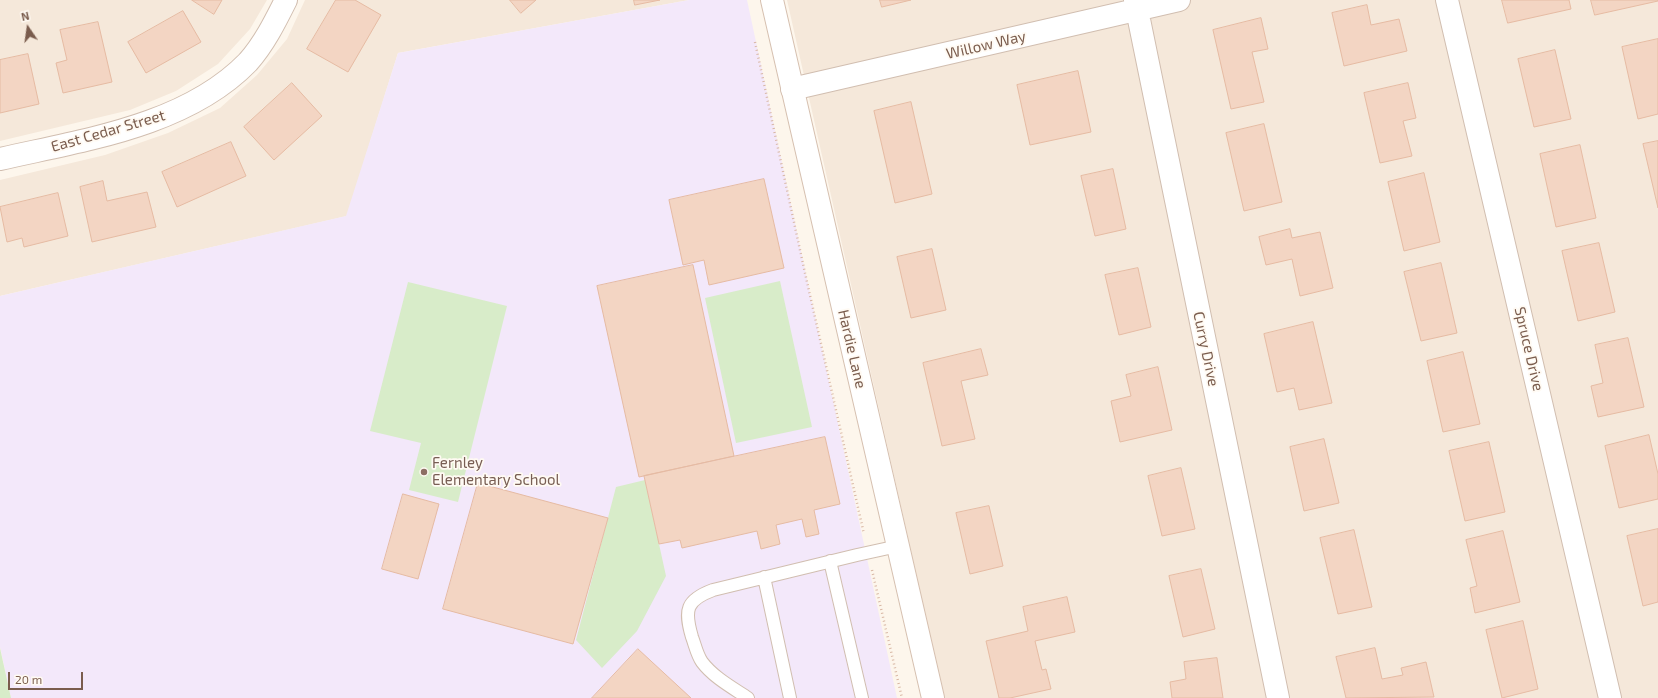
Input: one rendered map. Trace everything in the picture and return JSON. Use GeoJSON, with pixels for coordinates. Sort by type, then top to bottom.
{"type":"FeatureCollection","features":[{"type":"Feature","properties":{"kind":"street","name":"East Cedar Street"},"geometry":{"type":"LineString","coordinates":[[0,159],[79,141],[140,124],[184,108],[218,87],[248,62],[271,30],[286,0]]}},
{"type":"Feature","properties":{"kind":"street","name":"Hardie Lane"},"geometry":{"type":"LineString","coordinates":[[772,0],[933,698]]}},
{"type":"Feature","properties":{"kind":"street","name":"Willow Way"},"geometry":{"type":"LineString","coordinates":[[792,89],[1136,5],[1179,0]]}},
{"type":"Feature","properties":{"kind":"street","name":"Spruce Drive"},"geometry":{"type":"LineString","coordinates":[[1448,0],[1610,698]]}},
{"type":"Feature","properties":{"kind":"street","name":"Curry Drive"},"geometry":{"type":"LineString","coordinates":[[1136,5],[1278,698]]}},
{"type":"Feature","properties":{"kind":"lane"},"geometry":{"type":"LineString","coordinates":[[748,698],[711,672],[702,662],[696,650],[689,625],[688,611],[691,602],[700,595],[713,590],[898,546]]}},
{"type":"Feature","properties":{"kind":"lane"},"geometry":{"type":"LineString","coordinates":[[830,561],[862,698]]}},
{"type":"Feature","properties":{"kind":"lane"},"geometry":{"type":"LineString","coordinates":[[764,577],[790,698]]}},
{"type":"Feature","properties":{"kind":"path"},"geometry":{"type":"LineString","coordinates":[[755,42],[805,273],[902,698]]}},
{"type":"Feature","properties":{"kind":"shaded area"},"geometry":{"type":"Polygon","coordinates":[[[0,0],[267,0],[250,29],[218,64],[176,91],[130,110],[0,141],[0,0]]]}},
{"type":"Feature","properties":{"kind":"shaded area"},"geometry":{"type":"Polygon","coordinates":[[[305,0],[689,0],[398,53],[347,216],[0,296],[0,180],[105,155],[168,133],[220,108],[257,75],[287,39],[305,0]]]}},
{"type":"Feature","properties":{"kind":"shaded area","name":"Fernley Elementary School"},"geometry":{"type":"Polygon","coordinates":[[[689,0],[747,0],[897,698],[11,698],[0,647],[0,296],[346,216],[398,53],[689,0]]]}},
{"type":"Feature","properties":{"kind":"shaded area"},"geometry":{"type":"Polygon","coordinates":[[[787,0],[1658,0],[1658,698],[944,698],[787,0]]]}},
{"type":"Feature","properties":{"kind":"green space"},"geometry":{"type":"Polygon","coordinates":[[[780,281],[812,427],[736,443],[705,298],[780,281]]]}},
{"type":"Feature","properties":{"kind":"green space"},"geometry":{"type":"Polygon","coordinates":[[[408,282],[507,306],[458,502],[409,490],[421,443],[370,431],[408,282]]]}},
{"type":"Feature","properties":{"kind":"green space"},"geometry":{"type":"Polygon","coordinates":[[[645,480],[666,576],[637,631],[602,668],[576,640],[616,487],[645,480]]]}},
{"type":"Feature","properties":{"kind":"green space"},"geometry":{"type":"Polygon","coordinates":[[[0,648],[11,698],[0,698],[0,648]]]}},
{"type":"Feature","properties":{"kind":"building"},"geometry":{"type":"Polygon","coordinates":[[[192,0],[222,0],[214,14],[192,0]]]}},
{"type":"Feature","properties":{"kind":"building"},"geometry":{"type":"Polygon","coordinates":[[[336,0],[355,0],[381,15],[348,72],[307,49],[336,0]]]}},
{"type":"Feature","properties":{"kind":"building"},"geometry":{"type":"Polygon","coordinates":[[[510,0],[536,0],[521,13],[510,0]]]}},
{"type":"Feature","properties":{"kind":"building"},"geometry":{"type":"Polygon","coordinates":[[[634,0],[660,0],[635,5],[634,0]]]}},
{"type":"Feature","properties":{"kind":"building"},"geometry":{"type":"Polygon","coordinates":[[[880,0],[911,0],[882,7],[880,0]]]}},
{"type":"Feature","properties":{"kind":"building"},"geometry":{"type":"Polygon","coordinates":[[[1502,0],[1569,0],[1571,9],[1508,23],[1502,0]]]}},
{"type":"Feature","properties":{"kind":"building"},"geometry":{"type":"Polygon","coordinates":[[[1591,0],[1658,0],[1658,1],[1595,15],[1591,0]]]}},
{"type":"Feature","properties":{"kind":"building"},"geometry":{"type":"Polygon","coordinates":[[[1367,5],[1371,25],[1399,19],[1407,51],[1344,66],[1332,13],[1367,5]]]}},
{"type":"Feature","properties":{"kind":"building"},"geometry":{"type":"Polygon","coordinates":[[[183,11],[201,42],[146,73],[128,42],[183,11]]]}},
{"type":"Feature","properties":{"kind":"building"},"geometry":{"type":"Polygon","coordinates":[[[1261,18],[1268,49],[1252,52],[1264,102],[1231,109],[1213,30],[1261,18]]]}},
{"type":"Feature","properties":{"kind":"building"},"geometry":{"type":"Polygon","coordinates":[[[98,22],[112,82],[63,93],[56,63],[67,60],[60,30],[98,22]]]}},
{"type":"Feature","properties":{"kind":"building"},"geometry":{"type":"Polygon","coordinates":[[[1658,39],[1658,114],[1638,119],[1622,47],[1658,39]]]}},
{"type":"Feature","properties":{"kind":"building"},"geometry":{"type":"Polygon","coordinates":[[[1555,50],[1571,119],[1534,127],[1518,59],[1555,50]]]}},
{"type":"Feature","properties":{"kind":"building"},"geometry":{"type":"Polygon","coordinates":[[[28,54],[39,104],[0,113],[0,60],[28,54]]]}},
{"type":"Feature","properties":{"kind":"building"},"geometry":{"type":"Polygon","coordinates":[[[1078,71],[1091,132],[1030,145],[1017,85],[1078,71]]]}},
{"type":"Feature","properties":{"kind":"building"},"geometry":{"type":"Polygon","coordinates":[[[292,83],[322,116],[274,160],[244,127],[292,83]]]}},
{"type":"Feature","properties":{"kind":"building"},"geometry":{"type":"Polygon","coordinates":[[[1408,83],[1416,118],[1403,121],[1412,156],[1380,163],[1364,93],[1408,83]]]}},
{"type":"Feature","properties":{"kind":"building"},"geometry":{"type":"Polygon","coordinates":[[[911,102],[932,194],[895,203],[874,111],[911,102]]]}},
{"type":"Feature","properties":{"kind":"building"},"geometry":{"type":"Polygon","coordinates":[[[1264,124],[1282,202],[1244,211],[1226,133],[1264,124]]]}},
{"type":"Feature","properties":{"kind":"building"},"geometry":{"type":"Polygon","coordinates":[[[1658,141],[1658,208],[1643,144],[1658,141]]]}},
{"type":"Feature","properties":{"kind":"building"},"geometry":{"type":"Polygon","coordinates":[[[231,142],[246,176],[177,207],[162,172],[231,142]]]}},
{"type":"Feature","properties":{"kind":"building"},"geometry":{"type":"Polygon","coordinates":[[[1580,145],[1596,218],[1556,227],[1540,154],[1580,145]]]}},
{"type":"Feature","properties":{"kind":"building"},"geometry":{"type":"Polygon","coordinates":[[[1113,169],[1126,229],[1095,236],[1081,176],[1113,169]]]}},
{"type":"Feature","properties":{"kind":"building"},"geometry":{"type":"Polygon","coordinates":[[[1424,173],[1440,242],[1404,251],[1388,182],[1424,173]]]}},
{"type":"Feature","properties":{"kind":"building"},"geometry":{"type":"Polygon","coordinates":[[[764,179],[784,268],[709,285],[704,260],[683,265],[669,200],[764,179]]]}},
{"type":"Feature","properties":{"kind":"building"},"geometry":{"type":"Polygon","coordinates":[[[103,181],[107,201],[147,192],[156,227],[92,242],[80,187],[103,181]]]}},
{"type":"Feature","properties":{"kind":"building"},"geometry":{"type":"Polygon","coordinates":[[[58,193],[68,236],[24,247],[22,238],[7,242],[0,207],[58,193]]]}},
{"type":"Feature","properties":{"kind":"building"},"geometry":{"type":"Polygon","coordinates":[[[1290,229],[1292,238],[1320,232],[1333,288],[1300,296],[1292,259],[1266,265],[1259,237],[1290,229]]]}},
{"type":"Feature","properties":{"kind":"building"},"geometry":{"type":"Polygon","coordinates":[[[1599,243],[1615,312],[1578,321],[1562,251],[1599,243]]]}},
{"type":"Feature","properties":{"kind":"building"},"geometry":{"type":"Polygon","coordinates":[[[932,249],[946,310],[911,318],[897,257],[932,249]]]}},
{"type":"Feature","properties":{"kind":"building"},"geometry":{"type":"Polygon","coordinates":[[[1441,263],[1457,333],[1421,341],[1404,272],[1441,263]]]}},
{"type":"Feature","properties":{"kind":"building"},"geometry":{"type":"Polygon","coordinates":[[[693,265],[734,456],[639,477],[597,286],[693,265]]]}},
{"type":"Feature","properties":{"kind":"building"},"geometry":{"type":"Polygon","coordinates":[[[1138,268],[1151,327],[1119,335],[1105,275],[1138,268]]]}},
{"type":"Feature","properties":{"kind":"building"},"geometry":{"type":"Polygon","coordinates":[[[1313,322],[1332,403],[1299,410],[1294,388],[1277,392],[1264,334],[1313,322]]]}},
{"type":"Feature","properties":{"kind":"building"},"geometry":{"type":"Polygon","coordinates":[[[1628,338],[1644,407],[1598,417],[1591,386],[1603,383],[1595,345],[1628,338]]]}},
{"type":"Feature","properties":{"kind":"building"},"geometry":{"type":"Polygon","coordinates":[[[981,349],[988,375],[961,381],[975,439],[942,446],[923,363],[981,349]]]}},
{"type":"Feature","properties":{"kind":"building"},"geometry":{"type":"Polygon","coordinates":[[[1463,352],[1480,424],[1443,432],[1427,361],[1463,352]]]}},
{"type":"Feature","properties":{"kind":"building"},"geometry":{"type":"Polygon","coordinates":[[[1158,367],[1172,430],[1120,442],[1111,401],[1131,396],[1126,375],[1158,367]]]}},
{"type":"Feature","properties":{"kind":"building"},"geometry":{"type":"Polygon","coordinates":[[[1649,435],[1658,474],[1658,499],[1619,508],[1605,446],[1649,435]]]}},
{"type":"Feature","properties":{"kind":"building"},"geometry":{"type":"Polygon","coordinates":[[[825,437],[840,504],[814,510],[819,534],[806,537],[802,519],[776,525],[780,544],[761,549],[757,531],[682,548],[680,540],[659,544],[644,476],[825,437]]]}},
{"type":"Feature","properties":{"kind":"building"},"geometry":{"type":"Polygon","coordinates":[[[1324,439],[1339,503],[1304,511],[1290,447],[1324,439]]]}},
{"type":"Feature","properties":{"kind":"building"},"geometry":{"type":"Polygon","coordinates":[[[1489,442],[1505,512],[1465,521],[1449,451],[1489,442]]]}},
{"type":"Feature","properties":{"kind":"building"},"geometry":{"type":"Polygon","coordinates":[[[1181,468],[1195,529],[1162,536],[1148,476],[1181,468]]]}},
{"type":"Feature","properties":{"kind":"building"},"geometry":{"type":"Polygon","coordinates":[[[478,483],[608,518],[573,644],[443,609],[478,483]]]}},
{"type":"Feature","properties":{"kind":"building"},"geometry":{"type":"Polygon","coordinates":[[[403,494],[439,504],[418,579],[382,569],[403,494]]]}},
{"type":"Feature","properties":{"kind":"building"},"geometry":{"type":"Polygon","coordinates":[[[989,506],[1003,566],[970,574],[956,513],[989,506]]]}},
{"type":"Feature","properties":{"kind":"building"},"geometry":{"type":"Polygon","coordinates":[[[1658,529],[1658,602],[1643,606],[1627,536],[1658,529]]]}},
{"type":"Feature","properties":{"kind":"building"},"geometry":{"type":"Polygon","coordinates":[[[1354,530],[1372,607],[1338,614],[1320,538],[1354,530]]]}},
{"type":"Feature","properties":{"kind":"building"},"geometry":{"type":"Polygon","coordinates":[[[1503,531],[1520,602],[1475,613],[1470,588],[1477,586],[1466,540],[1503,531]]]}},
{"type":"Feature","properties":{"kind":"building"},"geometry":{"type":"Polygon","coordinates":[[[1201,569],[1215,629],[1183,637],[1169,576],[1201,569]]]}},
{"type":"Feature","properties":{"kind":"building"},"geometry":{"type":"Polygon","coordinates":[[[1067,597],[1075,632],[1035,641],[1042,670],[1046,669],[1051,689],[1010,698],[999,698],[986,641],[1028,631],[1023,607],[1067,597]]]}},
{"type":"Feature","properties":{"kind":"building"},"geometry":{"type":"Polygon","coordinates":[[[1523,621],[1538,689],[1502,698],[1486,630],[1523,621]]]}},
{"type":"Feature","properties":{"kind":"building"},"geometry":{"type":"Polygon","coordinates":[[[1375,648],[1382,679],[1403,675],[1401,668],[1426,662],[1434,697],[1346,698],[1336,657],[1375,648]]]}},
{"type":"Feature","properties":{"kind":"building"},"geometry":{"type":"Polygon","coordinates":[[[638,649],[691,698],[592,698],[638,649]]]}},
{"type":"Feature","properties":{"kind":"building"},"geometry":{"type":"Polygon","coordinates":[[[1217,658],[1223,698],[1172,698],[1170,682],[1186,679],[1184,662],[1217,658]]]}},
{"type":"Feature","properties":{"kind":"place","name":"Fernley Elementary School"},"geometry":{"type":"Point","coordinates":[424,472]}}]}
